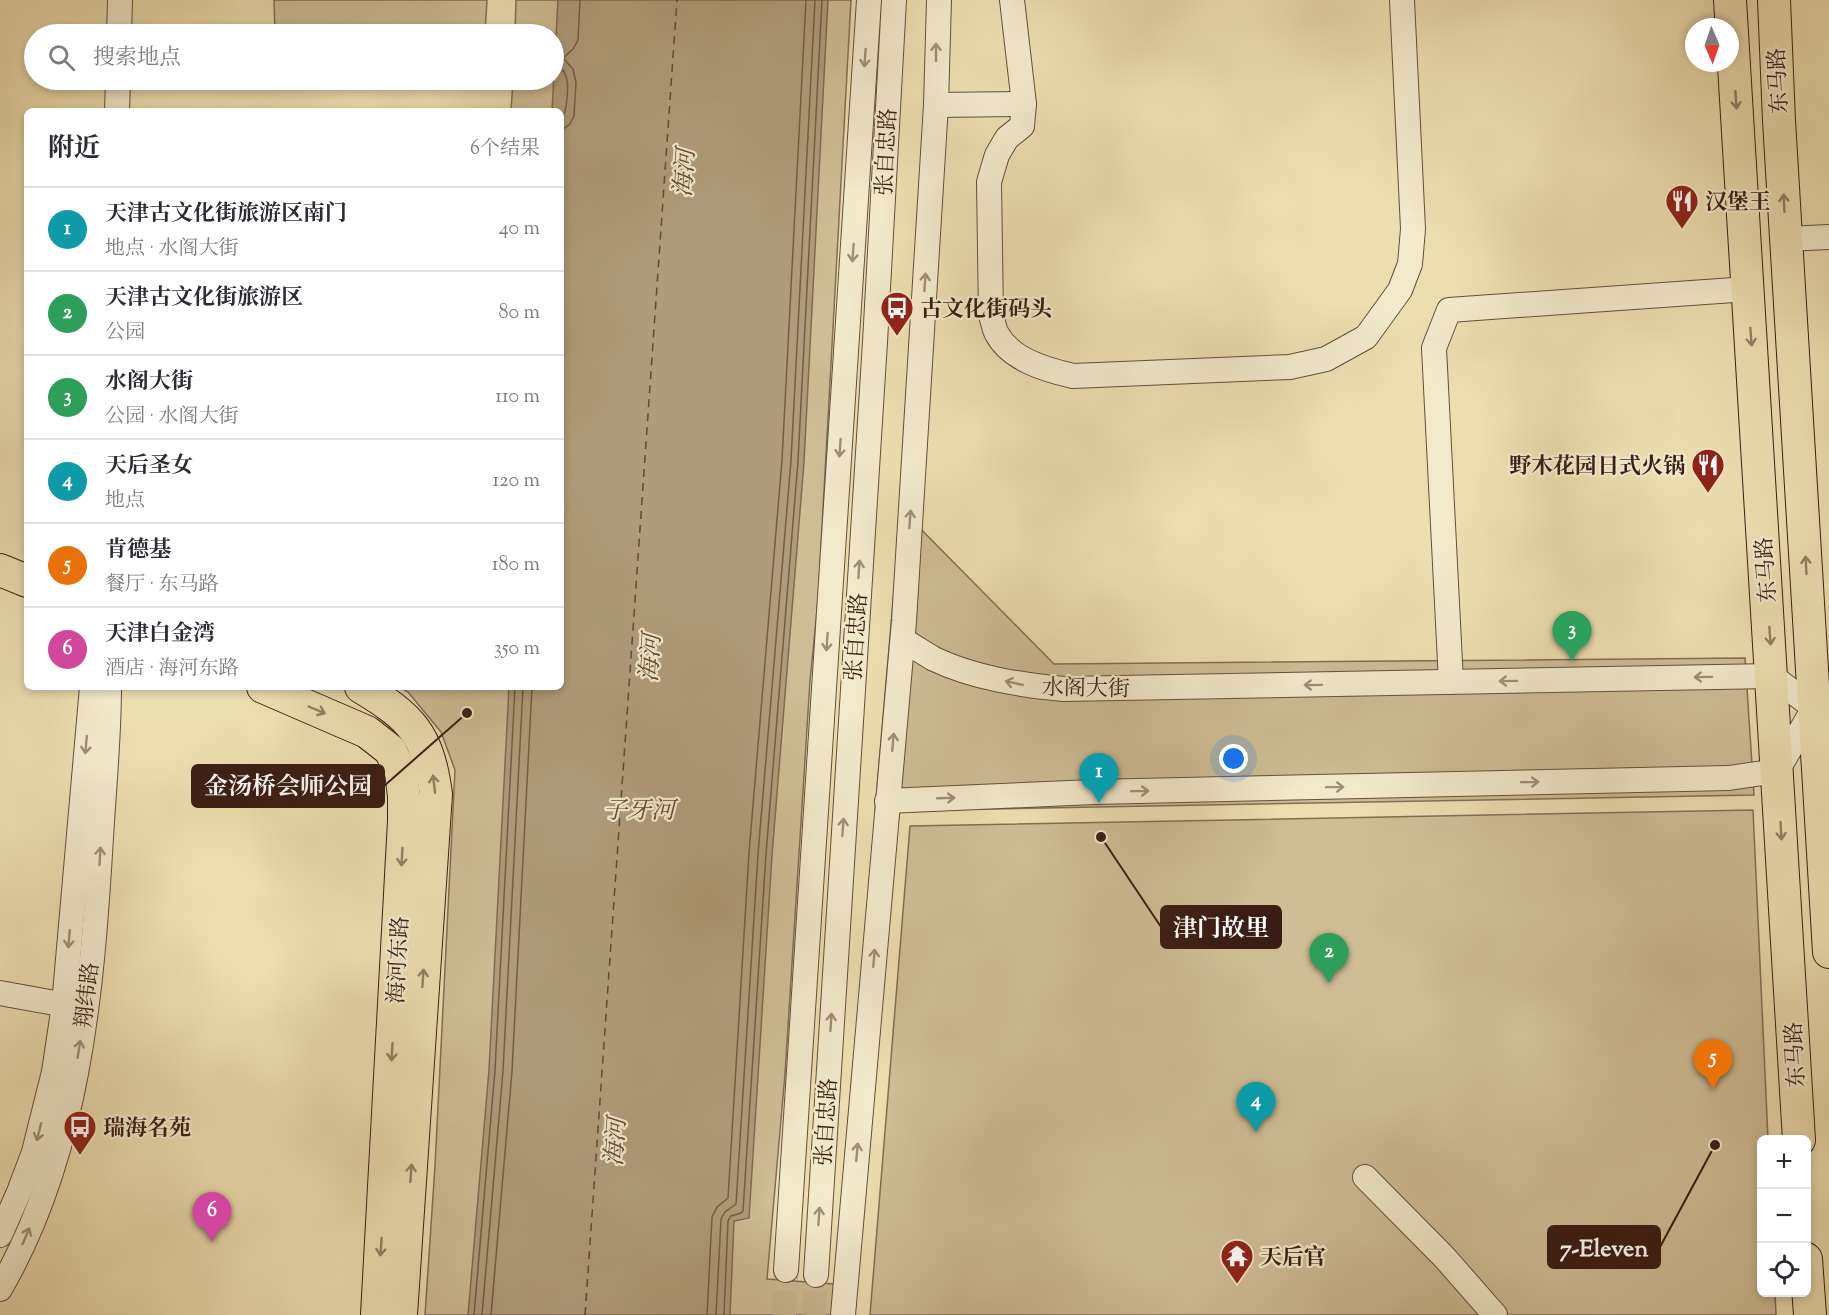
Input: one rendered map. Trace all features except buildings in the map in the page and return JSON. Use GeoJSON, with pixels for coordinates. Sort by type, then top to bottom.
{"type":"FeatureCollection","features":[{"type":"Feature","properties":{"kind":"main road","name":"东马路"},"geometry":{"type":"LineString","coordinates":[[1730,0],[1799,1135]]}},
{"type":"Feature","properties":{"kind":"main road","name":"东马路"},"geometry":{"type":"LineString","coordinates":[[1774,0],[1786,239],[1822,707],[1829,952]]}},
{"type":"Feature","properties":{"kind":"main road"},"geometry":{"type":"LineString","coordinates":[[0,570],[24,580]]}},
{"type":"Feature","properties":{"kind":"main road","name":"海河东路"},"geometry":{"type":"LineString","coordinates":[[270,690],[367,732],[390,750],[401,772],[405,796],[404,821],[377,1315]]}},
{"type":"Feature","properties":{"kind":"main road","name":"海河东路"},"geometry":{"type":"LineString","coordinates":[[366,690],[392,706],[419,734],[432,763],[436,794],[401,1315]]}},
{"type":"Feature","properties":{"kind":"main road"},"geometry":{"type":"LineString","coordinates":[[1809,1297],[1810,1315]]}},
{"type":"Feature","properties":{"kind":"street"},"geometry":{"type":"LineString","coordinates":[[119,24],[120,0]]}},
{"type":"Feature","properties":{"kind":"street","name":"张自忠路"},"geometry":{"type":"LineString","coordinates":[[786,1270],[869,0]]}},
{"type":"Feature","properties":{"kind":"street","name":"张自忠路"},"geometry":{"type":"LineString","coordinates":[[816,1275],[876,330],[894,0]]}},
{"type":"Feature","properties":{"kind":"street"},"geometry":{"type":"LineString","coordinates":[[843,1315],[903,640],[936,105],[939,0]]}},
{"type":"Feature","properties":{"kind":"street"},"geometry":{"type":"LineString","coordinates":[[1012,0],[1024,104],[1022,126],[1007,138],[997,155],[990,182],[991,316],[997,335],[1012,351],[1044,370],[1073,376],[1290,367],[1326,359],[1366,337],[1400,290],[1410,264],[1413,229],[1402,0]]}},
{"type":"Feature","properties":{"kind":"street"},"geometry":{"type":"LineString","coordinates":[[117,108],[118,90]]}},
{"type":"Feature","properties":{"kind":"street"},"geometry":{"type":"LineString","coordinates":[[936,105],[1024,104]]}},
{"type":"Feature","properties":{"kind":"street"},"geometry":{"type":"LineString","coordinates":[[1786,239],[1829,237]]}},
{"type":"Feature","properties":{"kind":"street"},"geometry":{"type":"LineString","coordinates":[[1451,682],[1434,348],[1449,310],[1748,289]]}},
{"type":"Feature","properties":{"kind":"street","name":"水阁大街"},"geometry":{"type":"LineString","coordinates":[[903,640],[936,659],[977,674],[1019,684],[1064,689],[1772,676]]}},
{"type":"Feature","properties":{"kind":"street"},"geometry":{"type":"LineString","coordinates":[[887,801],[1093,792],[1729,778],[1777,771],[1822,707],[1772,676]]}},
{"type":"Feature","properties":{"kind":"street","name":"翔纬路"},"geometry":{"type":"LineString","coordinates":[[0,1289],[25,1241],[47,1187],[70,1104],[92,690]]}},
{"type":"Feature","properties":{"kind":"street","name":"翔纬路"},"geometry":{"type":"LineString","coordinates":[[0,1235],[34,1152],[54,1072],[75,1007],[98,879],[109,690]]}},
{"type":"Feature","properties":{"kind":"street"},"geometry":{"type":"LineString","coordinates":[[0,993],[75,1007]]}},
{"type":"Feature","properties":{"kind":"street"},"geometry":{"type":"LineString","coordinates":[[1365,1177],[1445,1258],[1495,1315]]}},
{"type":"Feature","properties":{"kind":"shaded area"},"geometry":{"type":"Polygon","coordinates":[[[274,0],[487,0],[486,24],[275,24],[274,0]]]}},
{"type":"Feature","properties":{"kind":"shaded area","name":"子牙河"},"geometry":{"type":"Polygon","coordinates":[[[516,0],[851,0],[818,601],[810,681],[785,1074],[767,1279],[834,1284],[832,1315],[425,1315],[455,770],[441,732],[404,690],[564,690],[564,108],[511,108],[512,90],[564,90],[564,24],[515,24],[516,0]]]}},
{"type":"Feature","properties":{"kind":"shaded area"},"geometry":{"type":"Polygon","coordinates":[[[901,509],[1054,664],[1745,658],[1754,795],[875,811],[901,509]]]}},
{"type":"Feature","properties":{"kind":"shaded area"},"geometry":{"type":"Polygon","coordinates":[[[1753,810],[1768,1135],[1757,1135],[1757,1297],[1775,1297],[1776,1315],[870,1315],[910,826],[1753,810]]]}},
{"type":"Feature","properties":{"kind":"water","name":"子牙河"},"geometry":{"type":"Polygon","coordinates":[[[558,0],[828,0],[804,462],[772,855],[749,1218],[734,1221],[730,1315],[468,1315],[489,1070],[509,690],[564,690],[564,108],[552,108],[553,90],[564,90],[564,24],[557,24],[558,0]]]}},
{"type":"Feature","properties":{"kind":"ferry route"},"geometry":{"type":"LineString","coordinates":[[585,1315],[677,0]]}},
{"type":"Feature","properties":{"kind":"tunnel"},"geometry":{"type":"LineString","coordinates":[[784,1315],[786,1270]]}},
{"type":"Feature","properties":{"kind":"tunnel"},"geometry":{"type":"LineString","coordinates":[[814,1315],[816,1275]]}},
{"type":"Feature","properties":{"kind":"place","name":"汉堡王"},"geometry":{"type":"Point","coordinates":[1682,230]}},
{"type":"Feature","properties":{"kind":"place","name":"古文化街码头"},"geometry":{"type":"Point","coordinates":[897,337]}},
{"type":"Feature","properties":{"kind":"place","name":"野木花园日式火锅"},"geometry":{"type":"Point","coordinates":[1708,494]}},
{"type":"Feature","properties":{"kind":"place","name":"水阁大街"},"geometry":{"type":"Point","coordinates":[1572,661]}},
{"type":"Feature","properties":{"kind":"place","name":"金汤桥会师公园"},"geometry":{"type":"Point","coordinates":[467,713]}},
{"type":"Feature","properties":{"kind":"place","name":"天津古文化街旅游区南门"},"geometry":{"type":"Point","coordinates":[1099,803]}},
{"type":"Feature","properties":{"kind":"place","name":"津门故里"},"geometry":{"type":"Point","coordinates":[1101,837]}},
{"type":"Feature","properties":{"kind":"place","name":"天津古文化街旅游区"},"geometry":{"type":"Point","coordinates":[1329,983]}},
{"type":"Feature","properties":{"kind":"place","name":"肯德基"},"geometry":{"type":"Point","coordinates":[1713,1089]}},
{"type":"Feature","properties":{"kind":"place","name":"天后圣女"},"geometry":{"type":"Point","coordinates":[1256,1132]}},
{"type":"Feature","properties":{"kind":"place","name":"7-Eleven"},"geometry":{"type":"Point","coordinates":[1715,1145]}},
{"type":"Feature","properties":{"kind":"place","name":"瑞海名苑"},"geometry":{"type":"Point","coordinates":[80,1156]}},
{"type":"Feature","properties":{"kind":"place","name":"天津白金湾"},"geometry":{"type":"Point","coordinates":[212,1242]}},
{"type":"Feature","properties":{"kind":"place","name":"天后官"},"geometry":{"type":"Point","coordinates":[1237,1285]}},
{"type":"Feature","properties":{"kind":"water label","name":"海河"},"geometry":{"type":"Point","coordinates":[684,173]}},
{"type":"Feature","properties":{"kind":"water label","name":"海河"},"geometry":{"type":"Point","coordinates":[650,658]}},
{"type":"Feature","properties":{"kind":"water label","name":"海河"},"geometry":{"type":"Point","coordinates":[615,1142]}}]}
